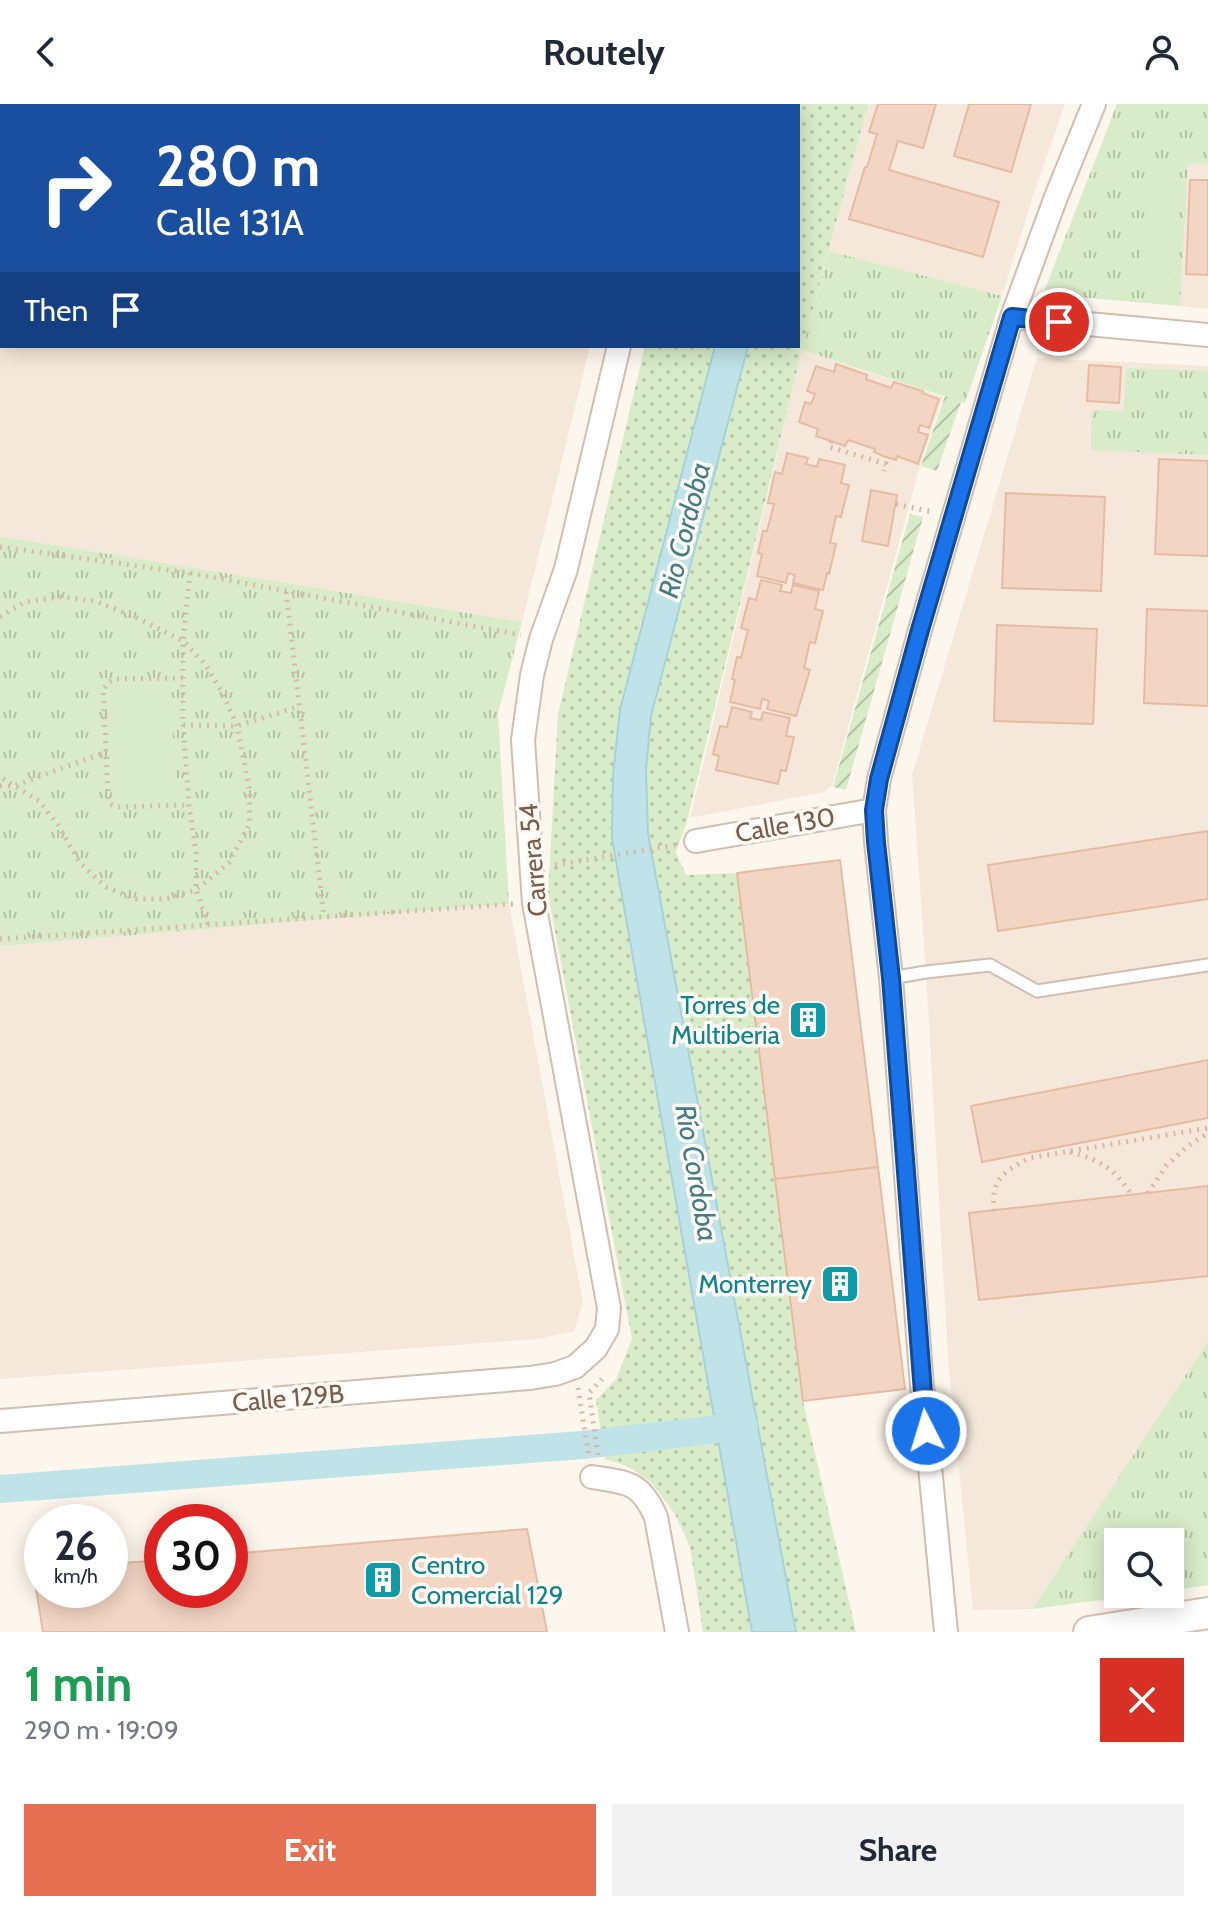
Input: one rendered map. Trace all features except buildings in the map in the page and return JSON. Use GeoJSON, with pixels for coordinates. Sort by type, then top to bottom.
{"type":"FeatureCollection","features":[{"type":"Feature","properties":{"kind":"main road"},"geometry":{"type":"LineString","coordinates":[[1089,1632],[1208,1613]]}},
{"type":"Feature","properties":{"kind":"street"},"geometry":{"type":"LineString","coordinates":[[946,1632],[874,810],[879,779],[1012,317],[1094,104]]}},
{"type":"Feature","properties":{"kind":"street"},"geometry":{"type":"LineString","coordinates":[[1012,317],[1208,335]]}},
{"type":"Feature","properties":{"kind":"street","name":"Carrera 54"},"geometry":{"type":"LineString","coordinates":[[575,1367],[596,1348],[607,1329],[609,1308],[534,903],[523,740],[532,675],[541,639],[566,569],[619,348]]}},
{"type":"Feature","properties":{"kind":"street","name":"Calle 130"},"geometry":{"type":"LineString","coordinates":[[696,841],[874,810]]}},
{"type":"Feature","properties":{"kind":"street","name":"Calle 129B"},"geometry":{"type":"LineString","coordinates":[[0,1421],[530,1378],[575,1367]]}},
{"type":"Feature","properties":{"kind":"street"},"geometry":{"type":"LineString","coordinates":[[594,1465],[637,1488],[648,1499],[656,1517],[677,1632]]}},
{"type":"Feature","properties":{"kind":"lane"},"geometry":{"type":"LineString","coordinates":[[891,978],[990,965],[1037,991],[1208,965]]}},
{"type":"Feature","properties":{"kind":"path"},"geometry":{"type":"LineString","coordinates":[[831,441],[829,447],[882,459],[886,464],[884,471]]}},
{"type":"Feature","properties":{"kind":"path"},"geometry":{"type":"LineString","coordinates":[[896,504],[954,516]]}},
{"type":"Feature","properties":{"kind":"path"},"geometry":{"type":"LineString","coordinates":[[0,547],[190,573],[541,639]]}},
{"type":"Feature","properties":{"kind":"path"},"geometry":{"type":"LineString","coordinates":[[190,573],[183,641],[183,725],[196,852],[196,890],[208,925]]}},
{"type":"Feature","properties":{"kind":"path"},"geometry":{"type":"LineString","coordinates":[[286,592],[324,917]]}},
{"type":"Feature","properties":{"kind":"path"},"geometry":{"type":"LineString","coordinates":[[0,617],[25,602],[60,597],[95,601],[183,641],[205,664],[237,726],[250,793],[249,825],[229,863],[196,890],[166,899],[136,899],[106,887],[80,863],[58,825],[39,801],[0,777]]}},
{"type":"Feature","properties":{"kind":"path"},"geometry":{"type":"LineString","coordinates":[[183,678],[116,679],[103,689],[108,796],[110,804],[117,807],[189,805]]}},
{"type":"Feature","properties":{"kind":"path"},"geometry":{"type":"LineString","coordinates":[[183,725],[237,726],[300,706]]}},
{"type":"Feature","properties":{"kind":"path"},"geometry":{"type":"LineString","coordinates":[[0,786],[14,786],[106,752]]}},
{"type":"Feature","properties":{"kind":"path"},"geometry":{"type":"LineString","coordinates":[[532,869],[669,847]]}},
{"type":"Feature","properties":{"kind":"path"},"geometry":{"type":"LineString","coordinates":[[0,939],[534,903]]}},
{"type":"Feature","properties":{"kind":"path"},"geometry":{"type":"LineString","coordinates":[[994,1211],[992,1191],[1005,1172],[1029,1158],[1208,1131]]}},
{"type":"Feature","properties":{"kind":"path"},"geometry":{"type":"LineString","coordinates":[[1148,1193],[1166,1166],[1208,1131]]}},
{"type":"Feature","properties":{"kind":"path"},"geometry":{"type":"LineString","coordinates":[[1069,1151],[1099,1160],[1118,1175],[1132,1195]]}},
{"type":"Feature","properties":{"kind":"path"},"geometry":{"type":"LineString","coordinates":[[594,1465],[589,1393],[604,1376]]}},
{"type":"Feature","properties":{"kind":"path"},"geometry":{"type":"LineString","coordinates":[[580,1400],[594,1465]]}},
{"type":"Feature","properties":{"kind":"shaded area"},"geometry":{"type":"Polygon","coordinates":[[[868,104],[1065,104],[1002,296],[829,251],[868,104]]]}},
{"type":"Feature","properties":{"kind":"shaded area"},"geometry":{"type":"Polygon","coordinates":[[[1188,163],[1208,164],[1208,309],[1180,306],[1188,163]]]}},
{"type":"Feature","properties":{"kind":"shaded area"},"geometry":{"type":"Polygon","coordinates":[[[0,348],[590,348],[522,622],[0,536],[0,348]]]}},
{"type":"Feature","properties":{"kind":"shaded area"},"geometry":{"type":"Polygon","coordinates":[[[802,350],[943,397],[920,466],[832,786],[824,792],[690,818],[802,350]]]}},
{"type":"Feature","properties":{"kind":"shaded area"},"geometry":{"type":"Polygon","coordinates":[[[1037,358],[1208,366],[1208,1341],[1032,1609],[973,1610],[948,1359],[912,775],[1037,358]]]}},
{"type":"Feature","properties":{"kind":"shaded area"},"geometry":{"type":"Polygon","coordinates":[[[509,904],[583,1303],[574,1331],[538,1339],[0,1379],[0,946],[509,904]]]}},
{"type":"Feature","properties":{"kind":"green space"},"geometry":{"type":"Polygon","coordinates":[[[800,104],[868,104],[802,350],[687,821],[676,852],[686,875],[737,873],[803,1401],[856,1632],[703,1632],[690,1547],[675,1514],[651,1482],[629,1467],[605,1459],[596,1400],[616,1379],[632,1339],[548,894],[558,714],[645,348],[800,348],[800,104]]]}},
{"type":"Feature","properties":{"kind":"green space"},"geometry":{"type":"Polygon","coordinates":[[[1117,104],[1208,104],[1208,164],[1188,163],[1180,306],[1043,294],[1117,104]]]}},
{"type":"Feature","properties":{"kind":"green space"},"geometry":{"type":"Polygon","coordinates":[[[1149,178],[1180,182],[1167,285],[1136,282],[1149,178]]]}},
{"type":"Feature","properties":{"kind":"green space"},"geometry":{"type":"Polygon","coordinates":[[[829,251],[1002,296],[965,403],[802,350],[829,251]]]}},
{"type":"Feature","properties":{"kind":"green space"},"geometry":{"type":"Polygon","coordinates":[[[1126,368],[1208,371],[1208,455],[1091,450],[1092,410],[1124,411],[1126,368]]]}},
{"type":"Feature","properties":{"kind":"green space"},"geometry":{"type":"Polygon","coordinates":[[[945,396],[961,402],[937,471],[921,466],[945,396]]]}},
{"type":"Feature","properties":{"kind":"green space"},"geometry":{"type":"Polygon","coordinates":[[[910,514],[923,517],[846,790],[833,787],[910,514]]]}},
{"type":"Feature","properties":{"kind":"green space"},"geometry":{"type":"Polygon","coordinates":[[[0,536],[522,622],[498,713],[509,904],[0,946],[0,536]]]}},
{"type":"Feature","properties":{"kind":"green space"},"geometry":{"type":"Polygon","coordinates":[[[169,677],[177,800],[113,803],[105,681],[169,677]]]}},
{"type":"Feature","properties":{"kind":"green space"},"geometry":{"type":"Polygon","coordinates":[[[1208,1341],[1208,1585],[1184,1589],[1184,1528],[1104,1528],[1104,1600],[1032,1609],[1208,1341]]]}},
{"type":"Feature","properties":{"kind":"water"},"geometry":{"type":"Polygon","coordinates":[[[714,348],[747,348],[651,716],[646,770],[648,834],[796,1632],[752,1632],[612,839],[613,775],[620,710],[714,348]]]}},
{"type":"Feature","properties":{"kind":"waterway"},"geometry":{"type":"LineString","coordinates":[[0,1489],[582,1445],[744,1426]]}},
{"type":"Feature","properties":{"kind":"place","name":"Torres de Multiberia"},"geometry":{"type":"Point","coordinates":[808,1020]}},
{"type":"Feature","properties":{"kind":"place","name":"Monterrey"},"geometry":{"type":"Point","coordinates":[840,1284]}},
{"type":"Feature","properties":{"kind":"place","name":"Centro Comercial 129"},"geometry":{"type":"Point","coordinates":[383,1580]}},
{"type":"Feature","properties":{"kind":"route"},"geometry":{"type":"LineString","coordinates":[[926,1431],[891,978],[874,810],[879,779],[920,630],[1012,317],[1059,322]]}},
{"type":"Feature","properties":{"kind":"water label","name":"Rio Cordoba"},"geometry":{"type":"Point","coordinates":[684,530]}},
{"type":"Feature","properties":{"kind":"water label","name":"Río Cordoba"},"geometry":{"type":"Point","coordinates":[697,1173]}}]}
